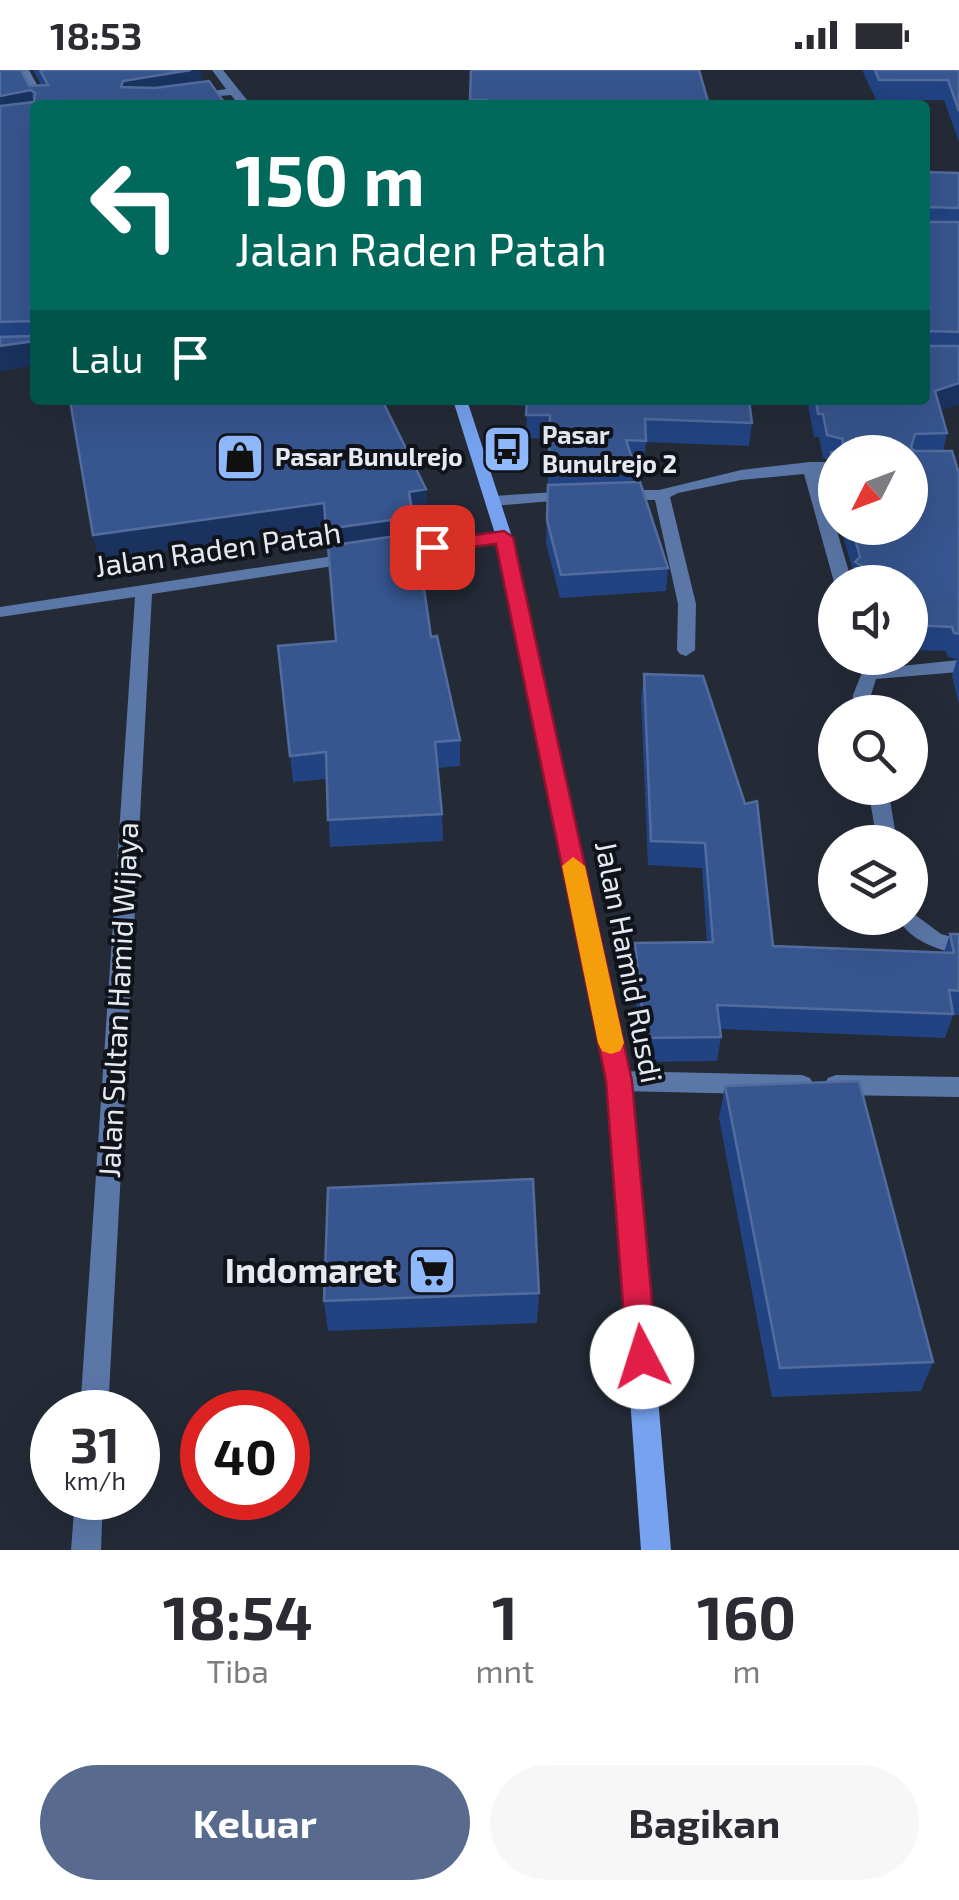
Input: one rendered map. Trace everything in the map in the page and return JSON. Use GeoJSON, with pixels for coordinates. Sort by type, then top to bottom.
{"type":"FeatureCollection","features":[{"type":"Feature","properties":{"kind":"street"},"geometry":{"type":"LineString","coordinates":[[24,70],[39,100]]}},
{"type":"Feature","properties":{"kind":"street"},"geometry":{"type":"LineString","coordinates":[[217,70],[241,100]]}},
{"type":"Feature","properties":{"kind":"street"},"geometry":{"type":"LineString","coordinates":[[172,100],[233,91]]}},
{"type":"Feature","properties":{"kind":"street","name":"Jalan Hamid Rusdi"},"geometry":{"type":"LineString","coordinates":[[462,405],[504,537],[619,1081],[656,1550]]}},
{"type":"Feature","properties":{"kind":"street"},"geometry":{"type":"LineString","coordinates":[[810,467],[838,565]]}},
{"type":"Feature","properties":{"kind":"street"},"geometry":{"type":"LineString","coordinates":[[493,500],[662,495],[694,484],[818,467]]}},
{"type":"Feature","properties":{"kind":"street"},"geometry":{"type":"LineString","coordinates":[[662,495],[687,604],[686,650]]}},
{"type":"Feature","properties":{"kind":"street","name":"Jalan Raden Patah"},"geometry":{"type":"LineString","coordinates":[[0,612],[504,537]]}},
{"type":"Feature","properties":{"kind":"street","name":"Jalan Sultan Hamid Wijaya"},"geometry":{"type":"LineString","coordinates":[[95,1390],[144,588]]}},
{"type":"Feature","properties":{"kind":"street"},"geometry":{"type":"LineString","coordinates":[[928,666],[959,666]]}},
{"type":"Feature","properties":{"kind":"street"},"geometry":{"type":"LineString","coordinates":[[928,935],[959,946]]}},
{"type":"Feature","properties":{"kind":"street"},"geometry":{"type":"LineString","coordinates":[[619,1081],[959,1087]]}},
{"type":"Feature","properties":{"kind":"street"},"geometry":{"type":"LineString","coordinates":[[86,1550],[88,1520]]}},
{"type":"Feature","properties":{"kind":"street"},"geometry":{"type":"LineString","coordinates":[[645,1550],[656,1550]]}},
{"type":"Feature","properties":{"kind":"building"},"geometry":{"type":"Polygon","coordinates":[[[0,70],[21,70],[29,86],[48,85],[40,70],[191,70],[123,81],[121,87],[155,88],[209,81],[222,100],[34,100],[31,90],[0,96],[0,70]]]}},
{"type":"Feature","properties":{"kind":"building"},"geometry":{"type":"Polygon","coordinates":[[[471,70],[699,70],[708,100],[487,100],[470,100],[471,70]]]}},
{"type":"Feature","properties":{"kind":"building"},"geometry":{"type":"Polygon","coordinates":[[[875,70],[959,70],[959,111],[948,80],[879,80],[875,70]]]}},
{"type":"Feature","properties":{"kind":"building"},"geometry":{"type":"Polygon","coordinates":[[[30,102],[30,321],[0,322],[0,106],[30,102]]]}},
{"type":"Feature","properties":{"kind":"building"},"geometry":{"type":"Polygon","coordinates":[[[930,172],[959,173],[959,208],[930,207],[930,172]]]}},
{"type":"Feature","properties":{"kind":"building"},"geometry":{"type":"Polygon","coordinates":[[[930,222],[959,222],[959,332],[930,331],[930,222]]]}},
{"type":"Feature","properties":{"kind":"building"},"geometry":{"type":"Polygon","coordinates":[[[30,336],[30,342],[0,346],[0,337],[30,336]]]}},
{"type":"Feature","properties":{"kind":"building"},"geometry":{"type":"Polygon","coordinates":[[[930,346],[959,346],[959,383],[935,391],[947,433],[827,435],[823,414],[818,414],[817,405],[930,405],[930,346]]]}},
{"type":"Feature","properties":{"kind":"building","name":"Pasar Bunulrejo"},"geometry":{"type":"Polygon","coordinates":[[[71,405],[384,405],[426,489],[409,492],[413,517],[326,529],[324,503],[93,535],[71,405]]]}},
{"type":"Feature","properties":{"kind":"building"},"geometry":{"type":"Polygon","coordinates":[[[527,405],[750,405],[752,423],[645,419],[646,441],[626,440],[634,464],[549,467],[550,415],[526,415],[527,405]]]}},
{"type":"Feature","properties":{"kind":"building"},"geometry":{"type":"Polygon","coordinates":[[[928,451],[952,451],[959,474],[959,634],[952,627],[928,626],[928,565],[860,565],[855,562],[860,557],[857,545],[928,545],[928,451]]]}},
{"type":"Feature","properties":{"kind":"building"},"geometry":{"type":"Polygon","coordinates":[[[640,482],[668,568],[561,575],[547,520],[548,485],[640,482]]]}},
{"type":"Feature","properties":{"kind":"building"},"geometry":{"type":"Polygon","coordinates":[[[416,533],[431,637],[437,636],[460,740],[435,742],[442,814],[328,820],[326,752],[290,756],[278,646],[336,641],[328,546],[416,533]]]}},
{"type":"Feature","properties":{"kind":"building"},"geometry":{"type":"Polygon","coordinates":[[[644,674],[703,676],[745,804],[757,801],[773,946],[954,953],[950,934],[959,934],[959,991],[949,990],[953,1014],[717,1005],[721,1037],[645,1038],[635,943],[713,942],[705,843],[651,841],[644,674]]]}},
{"type":"Feature","properties":{"kind":"building"},"geometry":{"type":"Polygon","coordinates":[[[859,1081],[933,1362],[780,1368],[725,1086],[859,1081]]]}},
{"type":"Feature","properties":{"kind":"building","name":"Indomaret"},"geometry":{"type":"Polygon","coordinates":[[[533,1179],[539,1293],[324,1301],[328,1188],[533,1179]]]}},
{"type":"Feature","properties":{"kind":"slow traffic"},"geometry":{"type":"LineString","coordinates":[[573,866],[611,1043]]}},
{"type":"Feature","properties":{"kind":"place","name":"Pasar Bunulrejo 2"},"geometry":{"type":"Point","coordinates":[507,449]}},
{"type":"Feature","properties":{"kind":"place","name":"Pasar Bunulrejo"},"geometry":{"type":"Point","coordinates":[240,457]}},
{"type":"Feature","properties":{"kind":"place","name":"Indomaret"},"geometry":{"type":"Point","coordinates":[432,1271]}},
{"type":"Feature","properties":{"kind":"route"},"geometry":{"type":"LineString","coordinates":[[432,547],[504,537],[619,1081],[642,1357]]}}]}
